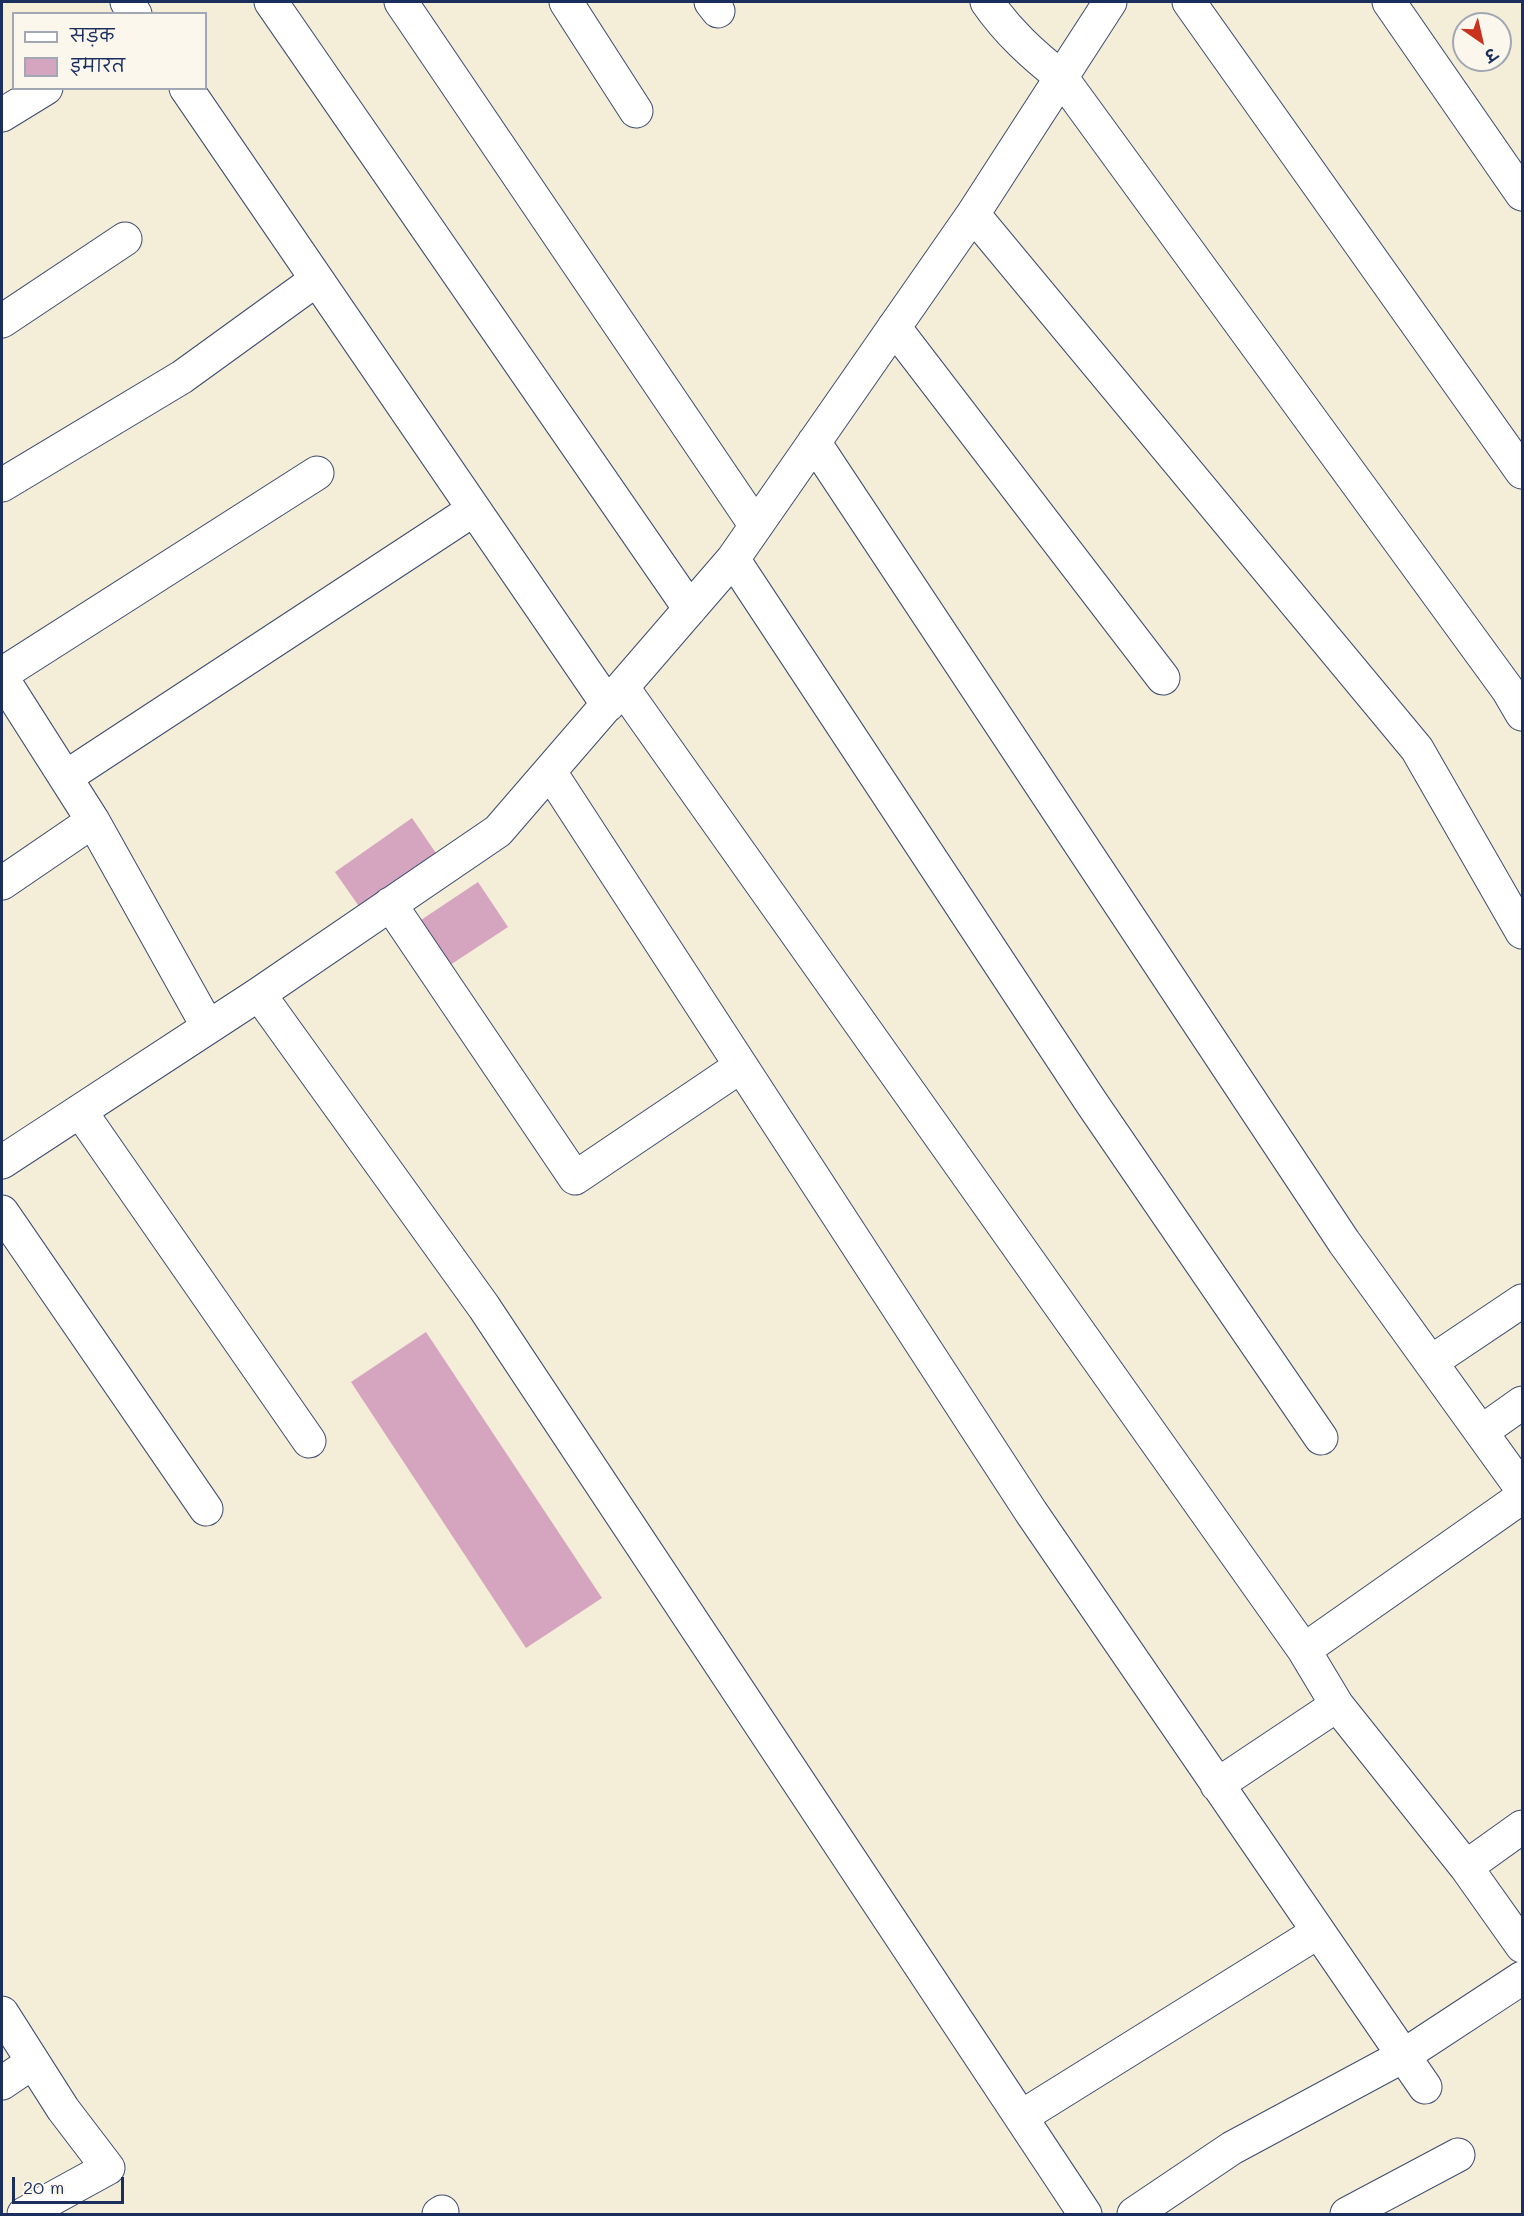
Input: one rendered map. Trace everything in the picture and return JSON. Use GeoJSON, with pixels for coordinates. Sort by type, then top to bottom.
{"type":"FeatureCollection","features":[{"type":"Feature","properties":{"kind":"street"},"geometry":{"type":"LineString","coordinates":[[271,2],[690,609]]}},
{"type":"Feature","properties":{"kind":"street"},"geometry":{"type":"LineString","coordinates":[[401,2],[756,526]]}},
{"type":"Feature","properties":{"kind":"street"},"geometry":{"type":"LineString","coordinates":[[566,2],[636,111]]}},
{"type":"Feature","properties":{"kind":"street"},"geometry":{"type":"LineString","coordinates":[[987,2],[1001,22],[1028,51],[1060,77],[1508,690],[1522,714]]}},
{"type":"Feature","properties":{"kind":"street"},"geometry":{"type":"LineString","coordinates":[[2,1162],[259,994],[498,831],[733,559],[973,214],[1110,2]]}},
{"type":"Feature","properties":{"kind":"street"},"geometry":{"type":"LineString","coordinates":[[1189,2],[1522,472]]}},
{"type":"Feature","properties":{"kind":"street"},"geometry":{"type":"LineString","coordinates":[[1389,2],[1522,195]]}},
{"type":"Feature","properties":{"kind":"street"},"geometry":{"type":"LineString","coordinates":[[2,115],[43,90]]}},
{"type":"Feature","properties":{"kind":"street"},"geometry":{"type":"LineString","coordinates":[[187,90],[473,510],[616,697],[1304,1650],[1337,1705],[1466,1867],[1522,1946]]}},
{"type":"Feature","properties":{"kind":"street"},"geometry":{"type":"LineString","coordinates":[[973,214],[1417,749],[1522,932]]}},
{"type":"Feature","properties":{"kind":"street"},"geometry":{"type":"LineString","coordinates":[[2,321],[125,239]]}},
{"type":"Feature","properties":{"kind":"street"},"geometry":{"type":"LineString","coordinates":[[2,485],[182,377],[316,280]]}},
{"type":"Feature","properties":{"kind":"street"},"geometry":{"type":"LineString","coordinates":[[894,327],[1163,678]]}},
{"type":"Feature","properties":{"kind":"street"},"geometry":{"type":"LineString","coordinates":[[814,442],[1338,1232],[1522,1489]]}},
{"type":"Feature","properties":{"kind":"street"},"geometry":{"type":"LineString","coordinates":[[208,1027],[93,821],[2,676],[317,472]]}},
{"type":"Feature","properties":{"kind":"street"},"geometry":{"type":"LineString","coordinates":[[66,777],[473,510]]}},
{"type":"Feature","properties":{"kind":"street"},"geometry":{"type":"LineString","coordinates":[[733,559],[1091,1102],[1321,1438]]}},
{"type":"Feature","properties":{"kind":"street"},"geometry":{"type":"LineString","coordinates":[[550,772],[1031,1512],[1425,2087]]}},
{"type":"Feature","properties":{"kind":"street"},"geometry":{"type":"LineString","coordinates":[[2,883],[93,821]]}},
{"type":"Feature","properties":{"kind":"street"},"geometry":{"type":"LineString","coordinates":[[390,904],[575,1178],[741,1066]]}},
{"type":"Feature","properties":{"kind":"street"},"geometry":{"type":"LineString","coordinates":[[259,994],[484,1308],[1021,2117],[1072,2210]]}},
{"type":"Feature","properties":{"kind":"street"},"geometry":{"type":"LineString","coordinates":[[80,1111],[309,1441]]}},
{"type":"Feature","properties":{"kind":"street"},"geometry":{"type":"LineString","coordinates":[[2,1212],[206,1509]]}},
{"type":"Feature","properties":{"kind":"street"},"geometry":{"type":"LineString","coordinates":[[1431,1362],[1522,1301]]}},
{"type":"Feature","properties":{"kind":"street"},"geometry":{"type":"LineString","coordinates":[[1481,1432],[1522,1403]]}},
{"type":"Feature","properties":{"kind":"street"},"geometry":{"type":"LineString","coordinates":[[1304,1650],[1522,1497]]}},
{"type":"Feature","properties":{"kind":"street"},"geometry":{"type":"LineString","coordinates":[[1217,1785],[1337,1705]]}},
{"type":"Feature","properties":{"kind":"street"},"geometry":{"type":"LineString","coordinates":[[1466,1867],[1522,1827]]}},
{"type":"Feature","properties":{"kind":"street"},"geometry":{"type":"LineString","coordinates":[[1021,2117],[1318,1932]]}},
{"type":"Feature","properties":{"kind":"street"},"geometry":{"type":"LineString","coordinates":[[1134,2214],[1232,2148],[1403,2056],[1522,1978]]}},
{"type":"Feature","properties":{"kind":"street"},"geometry":{"type":"LineString","coordinates":[[2,2013],[63,2109],[108,2168],[24,2214]]}},
{"type":"Feature","properties":{"kind":"street"},"geometry":{"type":"LineString","coordinates":[[2,2083],[33,2062]]}},
{"type":"Feature","properties":{"kind":"street"},"geometry":{"type":"LineString","coordinates":[[1347,2214],[1458,2155]]}},
{"type":"Feature","properties":{"kind":"building"},"geometry":{"type":"Polygon","coordinates":[[[412,818],[440,859],[363,912],[335,872],[412,818]]]}},
{"type":"Feature","properties":{"kind":"building"},"geometry":{"type":"Polygon","coordinates":[[[478,882],[508,927],[444,969],[415,924],[478,882]]]}},
{"type":"Feature","properties":{"kind":"building"},"geometry":{"type":"Polygon","coordinates":[[[426,1332],[602,1598],[526,1648],[351,1382],[426,1332]]]}}]}
